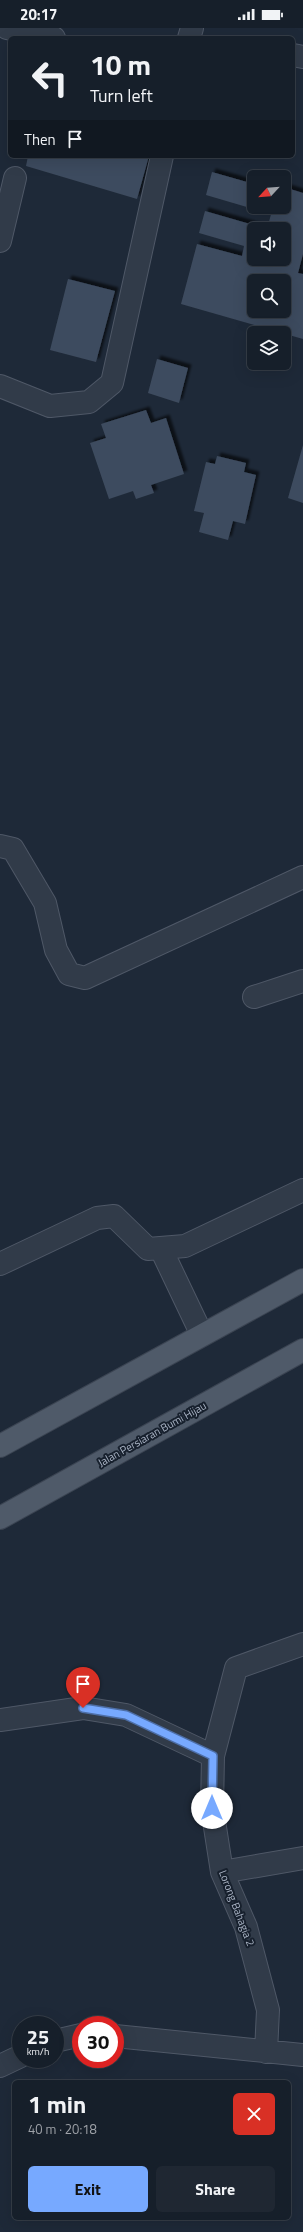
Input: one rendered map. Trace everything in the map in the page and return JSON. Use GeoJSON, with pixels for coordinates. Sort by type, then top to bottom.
{"type":"FeatureCollection","features":[{"type":"Feature","properties":{"kind":"main road"},"geometry":{"type":"LineString","coordinates":[[0,1446],[303,1280]]}},
{"type":"Feature","properties":{"kind":"main road","name":"Jalan Persiaran Bumi Hijau"},"geometry":{"type":"LineString","coordinates":[[0,1518],[303,1350]]}},
{"type":"Feature","properties":{"kind":"street"},"geometry":{"type":"LineString","coordinates":[[7,28],[45,36]]}},
{"type":"Feature","properties":{"kind":"street"},"geometry":{"type":"LineString","coordinates":[[0,386],[50,406],[89,402],[112,383],[162,158]]}},
{"type":"Feature","properties":{"kind":"street"},"geometry":{"type":"LineString","coordinates":[[0,241],[15,178]]}},
{"type":"Feature","properties":{"kind":"street"},"geometry":{"type":"LineString","coordinates":[[0,846],[13,849],[45,903],[56,950],[69,974],[85,978],[303,876]]}},
{"type":"Feature","properties":{"kind":"street"},"geometry":{"type":"LineString","coordinates":[[254,997],[303,981]]}},
{"type":"Feature","properties":{"kind":"street"},"geometry":{"type":"LineString","coordinates":[[0,1264],[97,1218],[105,1216],[114,1216],[148,1249],[185,1246],[303,1190]]}},
{"type":"Feature","properties":{"kind":"street"},"geometry":{"type":"LineString","coordinates":[[161,1249],[202,1335]]}},
{"type":"Feature","properties":{"kind":"street","name":"Lorong Bahagia 2"},"geometry":{"type":"LineString","coordinates":[[266,2052],[268,2010],[265,1995],[246,1927],[222,1872],[212,1808],[213,1756],[236,1668],[303,1644]]}},
{"type":"Feature","properties":{"kind":"street"},"geometry":{"type":"LineString","coordinates":[[0,1720],[83,1708],[126,1715],[213,1756]]}},
{"type":"Feature","properties":{"kind":"street"},"geometry":{"type":"LineString","coordinates":[[222,1872],[303,1858]]}},
{"type":"Feature","properties":{"kind":"street"},"geometry":{"type":"LineString","coordinates":[[124,2036],[153,2038],[303,2056]]}},
{"type":"Feature","properties":{"kind":"street"},"geometry":{"type":"LineString","coordinates":[[0,2066],[12,2060]]}},
{"type":"Feature","properties":{"kind":"building"},"geometry":{"type":"Polygon","coordinates":[[[28,158],[148,158],[137,199],[26,166],[28,158]]]}},
{"type":"Feature","properties":{"kind":"building"},"geometry":{"type":"Polygon","coordinates":[[[212,172],[247,182],[247,207],[206,195],[212,172]]]}},
{"type":"Feature","properties":{"kind":"building"},"geometry":{"type":"Polygon","coordinates":[[[291,189],[303,193],[303,254],[298,273],[303,274],[303,339],[291,336],[291,326],[258,326],[181,304],[197,244],[242,256],[244,246],[199,233],[205,211],[247,223],[247,266],[291,266],[291,222],[269,222],[271,214],[291,214],[291,189]]]}},
{"type":"Feature","properties":{"kind":"building"},"geometry":{"type":"Polygon","coordinates":[[[68,279],[115,291],[96,362],[50,350],[68,279]]]}},
{"type":"Feature","properties":{"kind":"building"},"geometry":{"type":"Polygon","coordinates":[[[157,359],[188,368],[179,403],[148,393],[157,359]]]}},
{"type":"Feature","properties":{"kind":"building"},"geometry":{"type":"Polygon","coordinates":[[[146,410],[151,423],[166,418],[184,474],[151,485],[154,493],[136,499],[133,491],[109,499],[90,443],[106,438],[101,424],[146,410]]]}},
{"type":"Feature","properties":{"kind":"building"},"geometry":{"type":"Polygon","coordinates":[[[303,445],[303,503],[288,498],[303,445]]]}},
{"type":"Feature","properties":{"kind":"building"},"geometry":{"type":"Polygon","coordinates":[[[217,456],[246,463],[244,472],[256,475],[245,524],[233,521],[228,540],[199,532],[204,513],[194,511],[206,462],[215,464],[217,456]]]}},
{"type":"Feature","properties":{"kind":"route"},"geometry":{"type":"LineString","coordinates":[[83,1708],[126,1715],[213,1756],[212,1808]]}}]}
